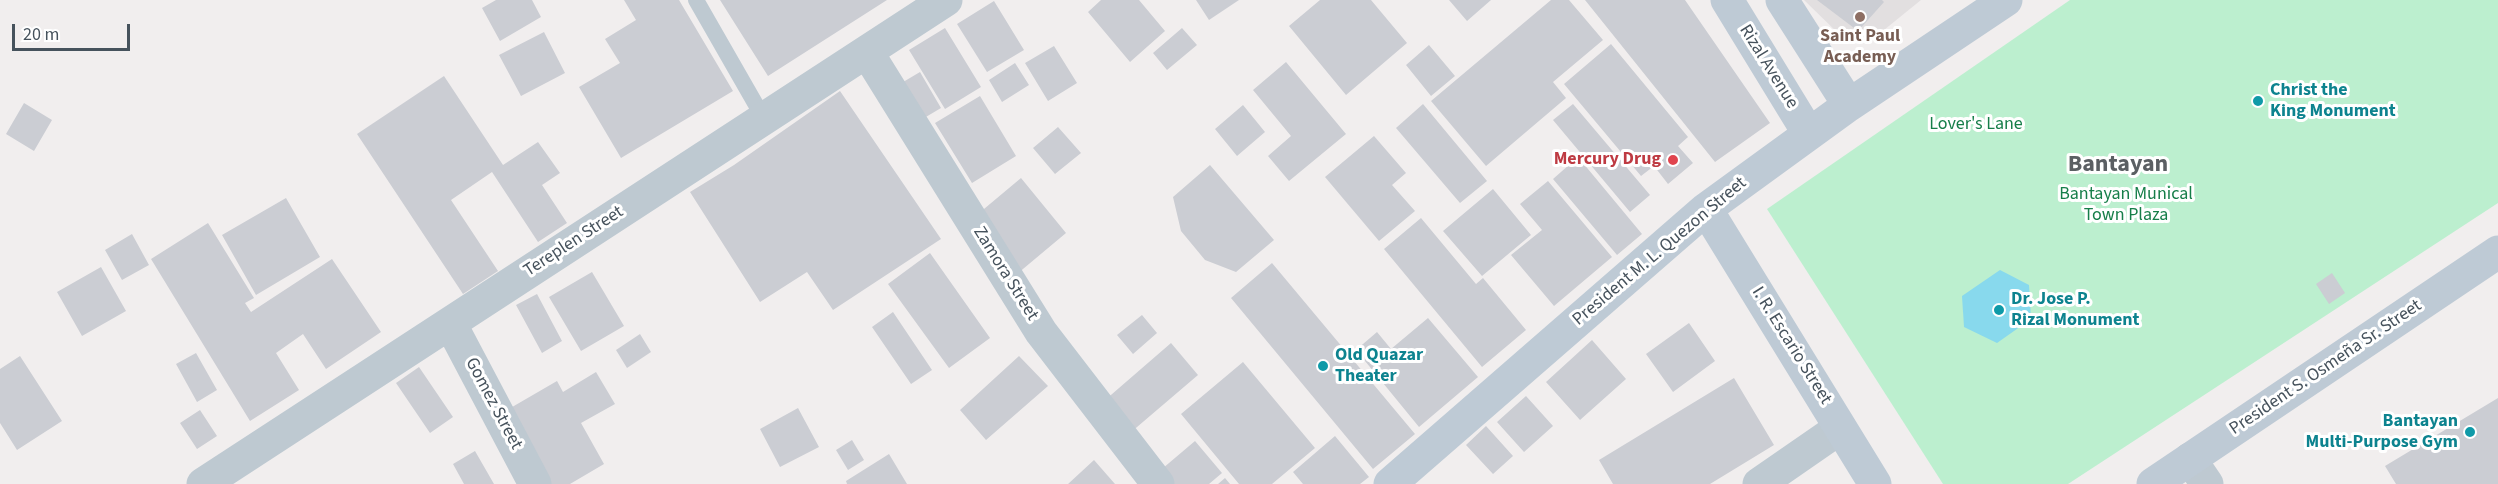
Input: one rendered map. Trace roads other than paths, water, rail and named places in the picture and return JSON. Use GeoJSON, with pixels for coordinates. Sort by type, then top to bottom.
{"type":"FeatureCollection","features":[{"type":"Feature","properties":{"kind":"main road","name":"Rizal Avenue"},"geometry":{"type":"LineString","coordinates":[[1726,0],[1809,134]]}},
{"type":"Feature","properties":{"kind":"main road"},"geometry":{"type":"LineString","coordinates":[[1782,0],[1849,105]]}},
{"type":"Feature","properties":{"kind":"main road","name":"President M. L. Quezon Street"},"geometry":{"type":"LineString","coordinates":[[1390,484],[1706,209],[1849,105],[2006,0]]}},
{"type":"Feature","properties":{"kind":"main road","name":"I. R. Escario Street"},"geometry":{"type":"LineString","coordinates":[[1706,209],[1875,484]]}},
{"type":"Feature","properties":{"kind":"main road","name":"President S. Osmeña Sr. Street"},"geometry":{"type":"LineString","coordinates":[[2156,483],[2199,471],[2498,252]]}},
{"type":"Feature","properties":{"kind":"street","name":"Tereplen Street"},"geometry":{"type":"LineString","coordinates":[[203,484],[763,117],[946,0]]}},
{"type":"Feature","properties":{"kind":"street","name":"Zamora Street"},"geometry":{"type":"LineString","coordinates":[[867,52],[1041,332],[1158,484]]}},
{"type":"Feature","properties":{"kind":"street","name":"Gomez Street"},"geometry":{"type":"LineString","coordinates":[[450,323],[535,484]]}},
{"type":"Feature","properties":{"kind":"street"},"geometry":{"type":"LineString","coordinates":[[1759,484],[1840,428]]}},
{"type":"Feature","properties":{"kind":"lane"},"geometry":{"type":"LineString","coordinates":[[696,0],[763,117]]}},
{"type":"Feature","properties":{"kind":"water"},"geometry":{"type":"Polygon","coordinates":[[[2000,270],[2029,285],[2031,319],[1997,343],[1964,327],[1962,296],[2000,270]]]}},
{"type":"Feature","properties":{"kind":"place","name":"Saint Paul Academy"},"geometry":{"type":"Point","coordinates":[1860,17]}},
{"type":"Feature","properties":{"kind":"place","name":"Christ the King Monument"},"geometry":{"type":"Point","coordinates":[2258,101]}},
{"type":"Feature","properties":{"kind":"place","name":"Mercury Drug"},"geometry":{"type":"Point","coordinates":[1673,160]}},
{"type":"Feature","properties":{"kind":"place","name":"Dr. Jose P. Rizal Monument"},"geometry":{"type":"Point","coordinates":[1999,310]}},
{"type":"Feature","properties":{"kind":"place","name":"Old Quazar Theater"},"geometry":{"type":"Point","coordinates":[1323,366]}},
{"type":"Feature","properties":{"kind":"place","name":"Bantayan Multi-Purpose Gym"},"geometry":{"type":"Point","coordinates":[2470,432]}},
{"type":"Feature","properties":{"kind":"district","name":"Bantayan"},"geometry":{"type":"Point","coordinates":[2118,166]}},
{"type":"Feature","properties":{"kind":"park label","name":"Lover's Lane"},"geometry":{"type":"Point","coordinates":[1976,125]}},
{"type":"Feature","properties":{"kind":"park label","name":"Bantayan Munical Town Plaza"},"geometry":{"type":"Point","coordinates":[2126,205]}}]}
